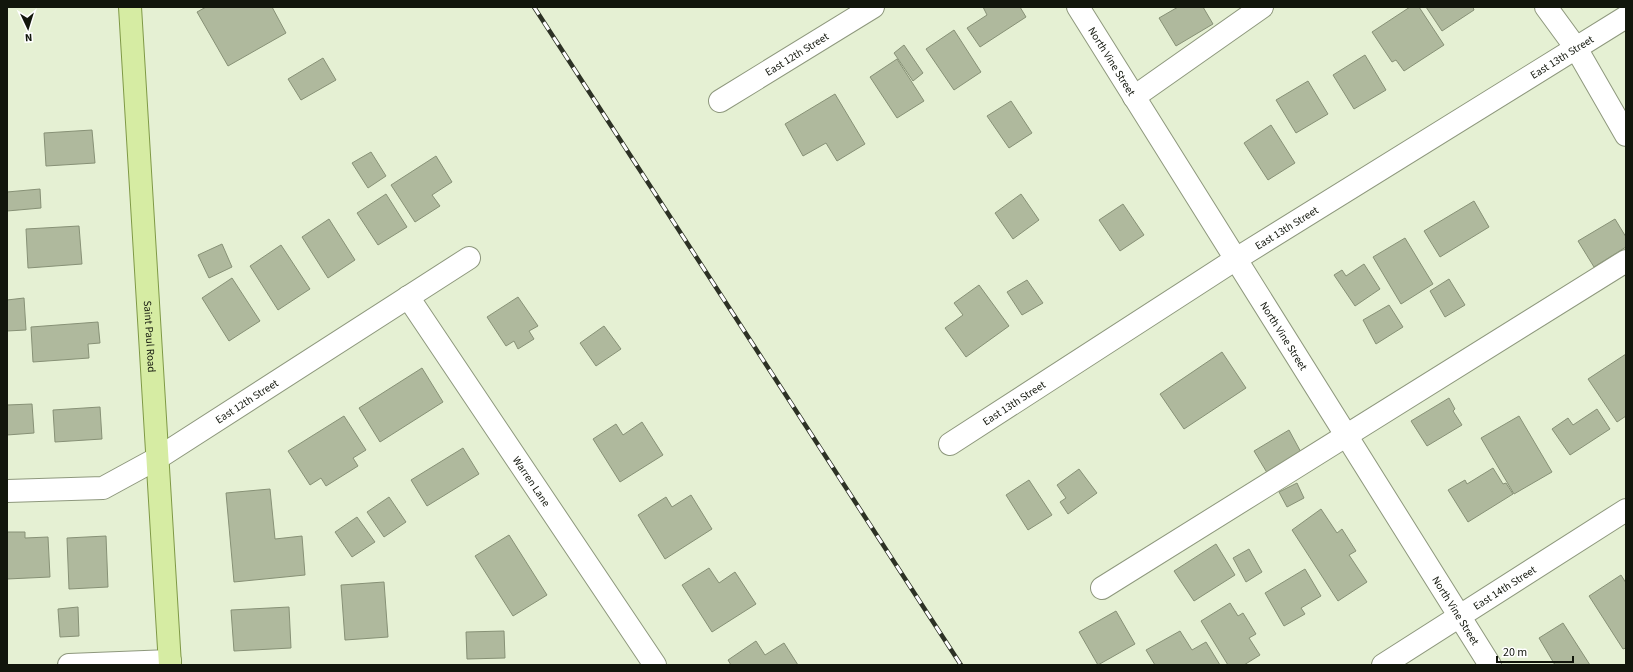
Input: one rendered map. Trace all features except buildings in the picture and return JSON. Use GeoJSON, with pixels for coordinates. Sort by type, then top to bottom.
{"type":"FeatureCollection","features":[{"type":"Feature","properties":{"kind":"main road","name":"Saint Paul Road"},"geometry":{"type":"LineString","coordinates":[[130,7],[170,663]]}},
{"type":"Feature","properties":{"kind":"street","name":"East 12th Street"},"geometry":{"type":"LineString","coordinates":[[720,101],[873,7]]}},
{"type":"Feature","properties":{"kind":"street","name":"North Vine Street"},"geometry":{"type":"LineString","coordinates":[[1078,7],[1490,665]]}},
{"type":"Feature","properties":{"kind":"street"},"geometry":{"type":"LineString","coordinates":[[1134,97],[1262,7]]}},
{"type":"Feature","properties":{"kind":"street"},"geometry":{"type":"LineString","coordinates":[[1546,7],[1576,48],[1626,135]]}},
{"type":"Feature","properties":{"kind":"street","name":"East 13th Street"},"geometry":{"type":"LineString","coordinates":[[950,444],[1236,259],[1626,17]]}},
{"type":"Feature","properties":{"kind":"street","name":"East 12th Street"},"geometry":{"type":"LineString","coordinates":[[7,491],[103,488],[158,458],[469,258]]}},
{"type":"Feature","properties":{"kind":"street"},"geometry":{"type":"LineString","coordinates":[[1102,588],[1626,261]]}},
{"type":"Feature","properties":{"kind":"street","name":"Warren Lane"},"geometry":{"type":"LineString","coordinates":[[408,297],[654,665]]}},
{"type":"Feature","properties":{"kind":"street","name":"East 14th Street"},"geometry":{"type":"LineString","coordinates":[[1383,665],[1626,510]]}},
{"type":"Feature","properties":{"kind":"street"},"geometry":{"type":"LineString","coordinates":[[69,665],[170,663]]}},
{"type":"Feature","properties":{"kind":"railway"},"geometry":{"type":"LineString","coordinates":[[534,7],[961,665]]}}]}
